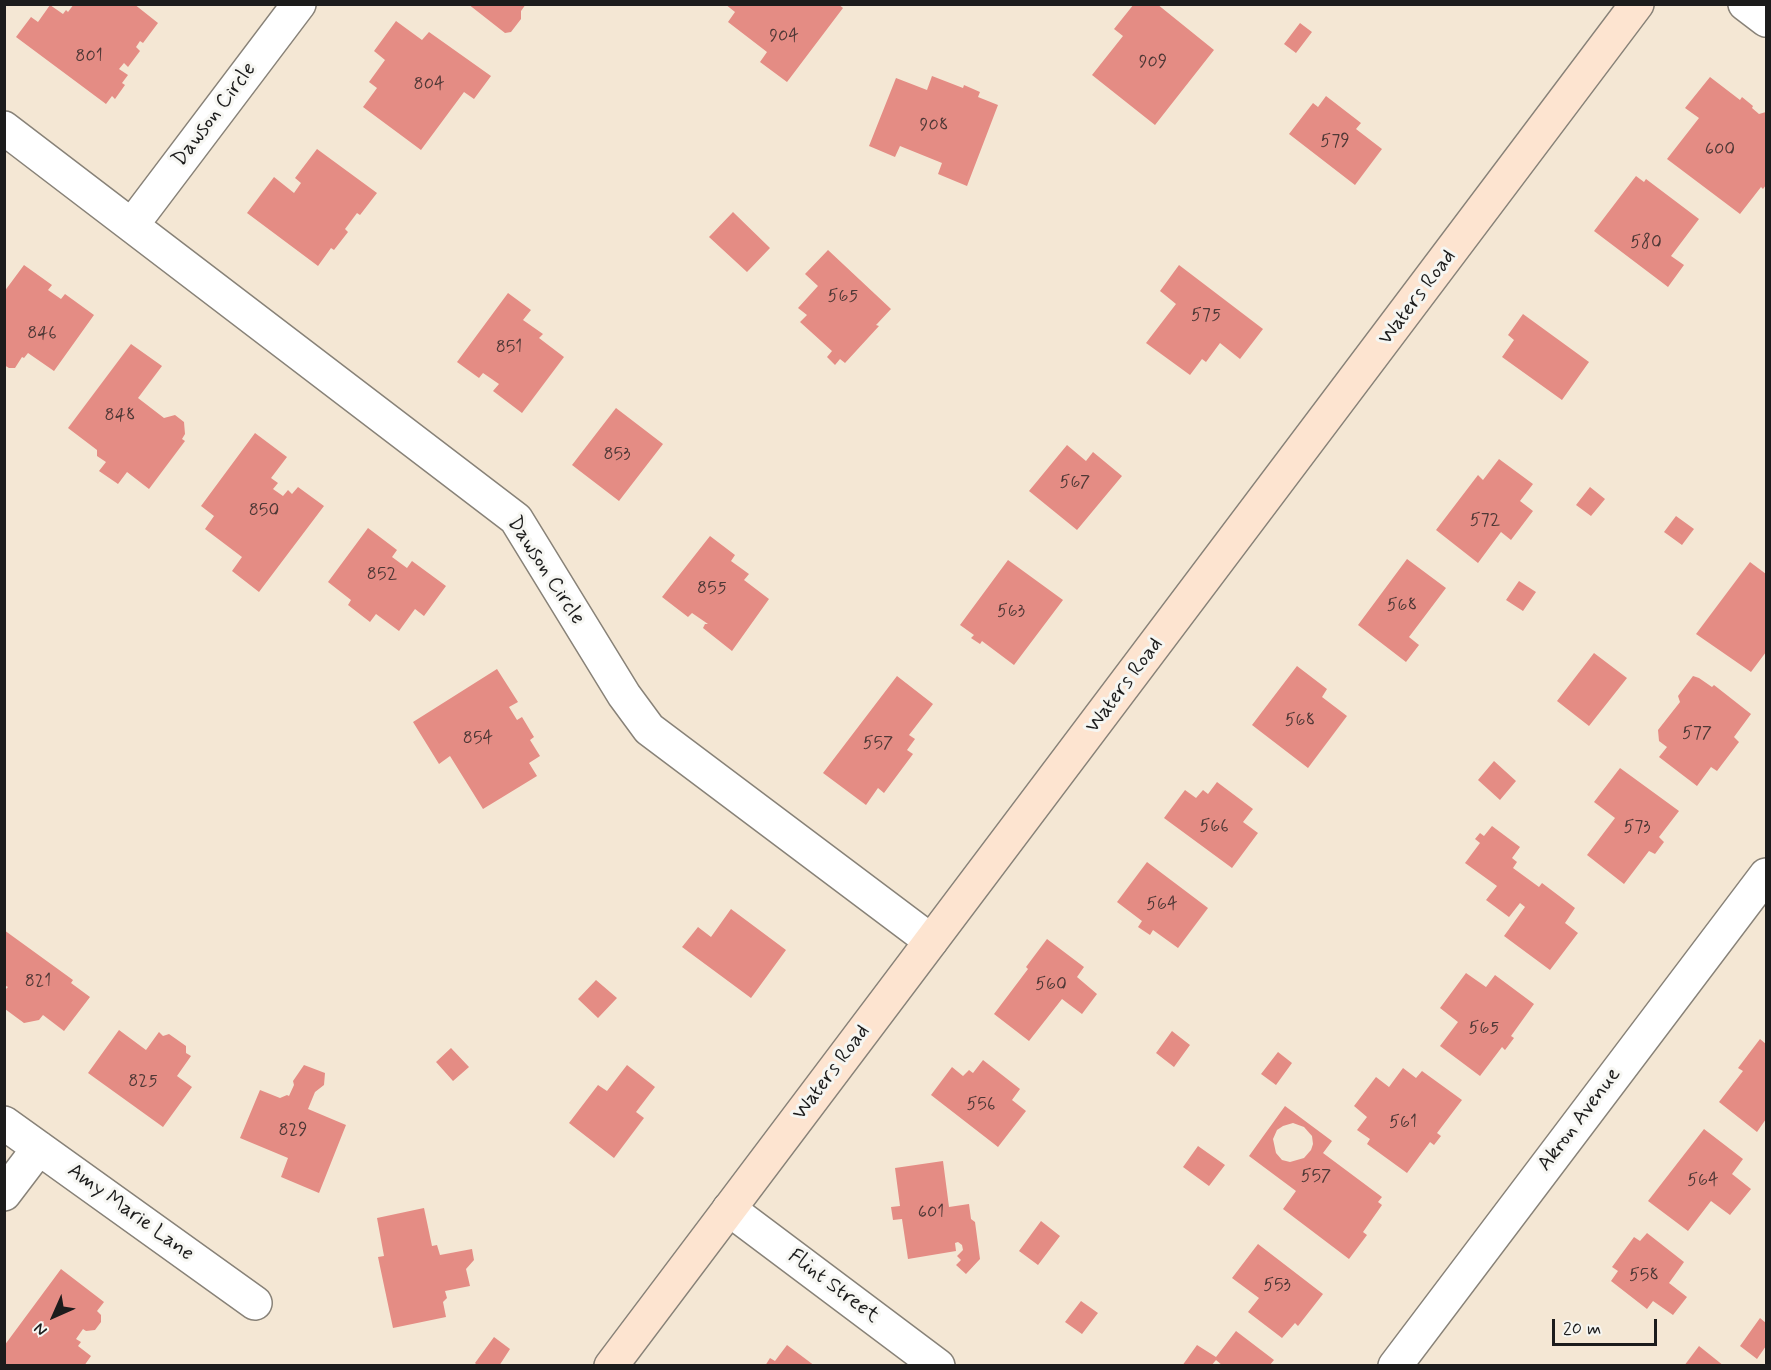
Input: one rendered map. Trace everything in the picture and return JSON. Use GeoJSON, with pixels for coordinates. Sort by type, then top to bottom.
{"type":"FeatureCollection","features":[{"type":"Feature","properties":{"kind":"street","name":"Dawson Circle"},"geometry":{"type":"LineString","coordinates":[[132,225],[299,4]]}},
{"type":"Feature","properties":{"kind":"street","name":"Waters Road"},"geometry":{"type":"LineString","coordinates":[[611,1365],[707,1241],[1637,4]]}},
{"type":"Feature","properties":{"kind":"street"},"geometry":{"type":"LineString","coordinates":[[1745,4],[1767,20]]}},
{"type":"Feature","properties":{"kind":"street","name":"Dawson Circle"},"geometry":{"type":"LineString","coordinates":[[4,128],[516,519],[624,695],[649,729],[931,941]]}},
{"type":"Feature","properties":{"kind":"street","name":"Akron Avenue"},"geometry":{"type":"LineString","coordinates":[[1395,1365],[1767,874]]}},
{"type":"Feature","properties":{"kind":"street","name":"Amy Marie Lane"},"geometry":{"type":"LineString","coordinates":[[4,1123],[255,1303]]}},
{"type":"Feature","properties":{"kind":"street"},"geometry":{"type":"LineString","coordinates":[[4,1194],[39,1148]]}},
{"type":"Feature","properties":{"kind":"street","name":"Flint Street"},"geometry":{"type":"LineString","coordinates":[[729,1209],[938,1365]]}},
{"type":"Feature","properties":{"kind":"building"},"geometry":{"type":"Polygon","coordinates":[[[74,4],[134,4],[158,23],[143,43],[140,41],[136,47],[140,51],[128,67],[124,63],[119,69],[128,75],[122,83],[125,85],[115,99],[112,96],[106,104],[16,37],[31,17],[38,22],[50,5],[63,14],[66,10],[68,12],[74,4]]]}},
{"type":"Feature","properties":{"kind":"building"},"geometry":{"type":"Polygon","coordinates":[[[468,4],[526,4],[521,11],[521,19],[511,32],[505,33],[468,4]]]}},
{"type":"Feature","properties":{"kind":"building"},"geometry":{"type":"Polygon","coordinates":[[[725,4],[838,4],[843,8],[787,82],[760,62],[767,52],[728,22],[735,12],[725,4]]]}},
{"type":"Feature","properties":{"kind":"building"},"geometry":{"type":"Polygon","coordinates":[[[1134,4],[1157,4],[1214,50],[1155,125],[1092,75],[1123,36],[1114,29],[1134,4]]]}},
{"type":"Feature","properties":{"kind":"building"},"geometry":{"type":"Polygon","coordinates":[[[396,21],[422,40],[429,32],[491,76],[474,99],[464,92],[421,150],[363,107],[377,88],[369,82],[385,60],[374,51],[396,21]]]}},
{"type":"Feature","properties":{"kind":"building"},"geometry":{"type":"Polygon","coordinates":[[[1300,23],[1312,32],[1296,53],[1284,44],[1300,23]]]}},
{"type":"Feature","properties":{"kind":"building"},"geometry":{"type":"Polygon","coordinates":[[[932,76],[980,92],[978,97],[998,105],[967,186],[938,174],[942,163],[900,146],[895,157],[869,146],[896,78],[927,90],[932,76]]]}},
{"type":"Feature","properties":{"kind":"building"},"geometry":{"type":"Polygon","coordinates":[[[1710,77],[1740,100],[1742,97],[1759,114],[1766,112],[1766,185],[1763,189],[1761,187],[1740,214],[1667,159],[1699,118],[1685,108],[1710,77]]]}},
{"type":"Feature","properties":{"kind":"building"},"geometry":{"type":"Polygon","coordinates":[[[1326,96],[1361,123],[1356,129],[1382,149],[1355,185],[1289,134],[1313,103],[1318,107],[1326,96]]]}},
{"type":"Feature","properties":{"kind":"building"},"geometry":{"type":"Polygon","coordinates":[[[317,149],[377,193],[360,215],[357,213],[345,229],[348,232],[334,250],[331,248],[318,266],[247,213],[274,177],[294,193],[301,183],[295,178],[317,149]]]}},
{"type":"Feature","properties":{"kind":"building"},"geometry":{"type":"Polygon","coordinates":[[[1636,176],[1644,182],[1646,179],[1699,219],[1671,256],[1684,265],[1668,287],[1594,231],[1636,176]]]}},
{"type":"Feature","properties":{"kind":"building"},"geometry":{"type":"Polygon","coordinates":[[[733,212],[770,248],[747,272],[709,237],[733,212]]]}},
{"type":"Feature","properties":{"kind":"building"},"geometry":{"type":"Polygon","coordinates":[[[828,250],[891,309],[876,325],[879,326],[845,363],[840,359],[835,365],[827,357],[832,351],[800,322],[807,315],[798,308],[818,286],[805,274],[828,250]]]}},
{"type":"Feature","properties":{"kind":"building"},"geometry":{"type":"Polygon","coordinates":[[[24,265],[52,285],[48,290],[61,299],[65,294],[94,315],[54,371],[28,353],[24,358],[22,357],[15,368],[4,365],[4,292],[24,265]]]}},
{"type":"Feature","properties":{"kind":"building"},"geometry":{"type":"Polygon","coordinates":[[[1179,265],[1263,329],[1240,359],[1220,343],[1206,362],[1202,359],[1190,375],[1146,343],[1176,304],[1160,291],[1179,265]]]}},
{"type":"Feature","properties":{"kind":"building"},"geometry":{"type":"Polygon","coordinates":[[[508,293],[531,310],[523,320],[543,334],[539,338],[564,357],[522,413],[493,391],[499,384],[483,373],[479,378],[457,362],[508,293]]]}},
{"type":"Feature","properties":{"kind":"building"},"geometry":{"type":"Polygon","coordinates":[[[1523,314],[1589,362],[1562,400],[1502,357],[1514,340],[1508,335],[1523,314]]]}},
{"type":"Feature","properties":{"kind":"building"},"geometry":{"type":"Polygon","coordinates":[[[131,344],[162,366],[138,398],[164,418],[175,415],[184,422],[185,434],[182,439],[185,441],[149,489],[127,472],[118,484],[99,471],[106,462],[97,456],[97,450],[68,428],[131,344]]]}},
{"type":"Feature","properties":{"kind":"building"},"geometry":{"type":"Polygon","coordinates":[[[616,408],[663,444],[619,501],[572,465],[616,408]]]}},
{"type":"Feature","properties":{"kind":"building"},"geometry":{"type":"Polygon","coordinates":[[[255,433],[287,457],[271,478],[278,483],[273,489],[283,496],[288,490],[292,494],[298,487],[324,506],[259,592],[232,571],[242,557],[205,529],[214,516],[201,506],[255,433]]]}},
{"type":"Feature","properties":{"kind":"building"},"geometry":{"type":"Polygon","coordinates":[[[1067,445],[1086,461],[1093,452],[1122,476],[1077,530],[1029,491],[1067,445]]]}},
{"type":"Feature","properties":{"kind":"building"},"geometry":{"type":"Polygon","coordinates":[[[1499,459],[1533,484],[1520,501],[1533,511],[1511,540],[1501,532],[1478,563],[1436,530],[1478,475],[1483,480],[1499,459]]]}},
{"type":"Feature","properties":{"kind":"building"},"geometry":{"type":"Polygon","coordinates":[[[1590,487],[1605,499],[1591,516],[1576,505],[1590,487]]]}},
{"type":"Feature","properties":{"kind":"building"},"geometry":{"type":"Polygon","coordinates":[[[1676,516],[1694,529],[1682,545],[1664,532],[1676,516]]]}},
{"type":"Feature","properties":{"kind":"building"},"geometry":{"type":"Polygon","coordinates":[[[368,528],[397,550],[392,557],[407,568],[412,561],[446,586],[424,616],[415,609],[399,631],[376,614],[370,622],[348,605],[351,600],[328,582],[368,528]]]}},
{"type":"Feature","properties":{"kind":"building"},"geometry":{"type":"Polygon","coordinates":[[[710,536],[735,555],[731,561],[749,574],[744,580],[769,599],[732,651],[703,628],[705,624],[708,624],[692,613],[688,617],[662,597],[710,536]]]}},
{"type":"Feature","properties":{"kind":"building"},"geometry":{"type":"Polygon","coordinates":[[[1407,559],[1446,588],[1409,637],[1419,645],[1406,662],[1358,625],[1407,559]]]}},
{"type":"Feature","properties":{"kind":"building"},"geometry":{"type":"Polygon","coordinates":[[[1008,560],[1063,600],[1014,665],[982,641],[980,644],[971,638],[974,635],[960,625],[1008,560]]]}},
{"type":"Feature","properties":{"kind":"building"},"geometry":{"type":"Polygon","coordinates":[[[1750,562],[1766,574],[1766,652],[1751,672],[1696,634],[1750,562]]]}},
{"type":"Feature","properties":{"kind":"building"},"geometry":{"type":"Polygon","coordinates":[[[1519,581],[1536,592],[1523,611],[1506,600],[1519,581]]]}},
{"type":"Feature","properties":{"kind":"building"},"geometry":{"type":"Polygon","coordinates":[[[1594,653],[1627,678],[1589,726],[1557,701],[1594,653]]]}},
{"type":"Feature","properties":{"kind":"building"},"geometry":{"type":"Polygon","coordinates":[[[1297,666],[1327,689],[1322,697],[1347,716],[1308,768],[1252,725],[1297,666]]]}},
{"type":"Feature","properties":{"kind":"building"},"geometry":{"type":"Polygon","coordinates":[[[497,669],[518,702],[509,707],[517,720],[522,717],[534,737],[530,740],[540,756],[529,763],[537,776],[483,809],[450,756],[439,764],[413,722],[497,669]]]}},
{"type":"Feature","properties":{"kind":"building"},"geometry":{"type":"Polygon","coordinates":[[[897,676],[933,704],[909,735],[915,739],[907,750],[913,754],[884,793],[878,788],[866,805],[823,773],[897,676]]]}},
{"type":"Feature","properties":{"kind":"building"},"geometry":{"type":"Polygon","coordinates":[[[1693,676],[1712,687],[1714,685],[1751,714],[1734,737],[1739,742],[1717,771],[1711,767],[1697,786],[1659,757],[1667,747],[1659,741],[1658,730],[1680,702],[1678,696],[1693,676]]]}},
{"type":"Feature","properties":{"kind":"building"},"geometry":{"type":"Polygon","coordinates":[[[1494,761],[1516,781],[1500,800],[1478,780],[1494,761]]]}},
{"type":"Feature","properties":{"kind":"building"},"geometry":{"type":"Polygon","coordinates":[[[1620,768],[1679,811],[1659,837],[1664,842],[1655,854],[1649,851],[1624,884],[1587,855],[1615,818],[1594,802],[1620,768]]]}},
{"type":"Feature","properties":{"kind":"building"},"geometry":{"type":"Polygon","coordinates":[[[1217,782],[1253,809],[1243,822],[1258,833],[1232,868],[1164,818],[1185,790],[1196,798],[1203,790],[1208,794],[1217,782]]]}},
{"type":"Feature","properties":{"kind":"building"},"geometry":{"type":"Polygon","coordinates":[[[1492,826],[1520,847],[1512,858],[1517,862],[1513,868],[1539,887],[1542,883],[1575,908],[1565,923],[1578,933],[1550,970],[1504,936],[1525,907],[1520,903],[1509,917],[1486,900],[1497,886],[1465,863],[1480,843],[1475,839],[1480,833],[1484,836],[1492,826]]]}},
{"type":"Feature","properties":{"kind":"building"},"geometry":{"type":"Polygon","coordinates":[[[1147,862],[1208,908],[1178,948],[1153,930],[1150,935],[1138,927],[1142,921],[1117,902],[1147,862]]]}},
{"type":"Feature","properties":{"kind":"building"},"geometry":{"type":"Polygon","coordinates":[[[731,909],[786,950],[751,998],[682,947],[698,927],[711,937],[731,909]]]}},
{"type":"Feature","properties":{"kind":"building"},"geometry":{"type":"Polygon","coordinates":[[[4,930],[73,980],[71,983],[90,997],[64,1031],[43,1015],[39,1020],[24,1023],[5,1009],[4,991],[8,987],[4,985],[4,930]]]}},
{"type":"Feature","properties":{"kind":"building"},"geometry":{"type":"Polygon","coordinates":[[[1047,939],[1084,967],[1077,977],[1097,994],[1082,1014],[1062,999],[1029,1041],[994,1014],[1047,939]]]}},
{"type":"Feature","properties":{"kind":"building"},"geometry":{"type":"Polygon","coordinates":[[[1466,973],[1486,987],[1495,975],[1534,1004],[1511,1036],[1514,1038],[1505,1050],[1502,1047],[1480,1076],[1440,1046],[1458,1022],[1440,1008],[1466,973]]]}},
{"type":"Feature","properties":{"kind":"building"},"geometry":{"type":"Polygon","coordinates":[[[596,980],[617,998],[598,1018],[578,999],[596,980]]]}},
{"type":"Feature","properties":{"kind":"building"},"geometry":{"type":"Polygon","coordinates":[[[119,1030],[146,1050],[159,1032],[163,1036],[169,1034],[186,1046],[186,1053],[191,1056],[177,1076],[192,1087],[163,1127],[88,1073],[119,1030]]]}},
{"type":"Feature","properties":{"kind":"building"},"geometry":{"type":"Polygon","coordinates":[[[1172,1031],[1190,1045],[1174,1067],[1156,1053],[1172,1031]]]}},
{"type":"Feature","properties":{"kind":"building"},"geometry":{"type":"Polygon","coordinates":[[[1760,1039],[1766,1044],[1766,1119],[1757,1132],[1719,1102],[1743,1071],[1738,1068],[1760,1039]]]}},
{"type":"Feature","properties":{"kind":"building"},"geometry":{"type":"Polygon","coordinates":[[[451,1048],[469,1067],[453,1081],[436,1062],[451,1048]]]}},
{"type":"Feature","properties":{"kind":"building"},"geometry":{"type":"Polygon","coordinates":[[[1278,1052],[1292,1063],[1276,1085],[1261,1074],[1278,1052]]]}},
{"type":"Feature","properties":{"kind":"building"},"geometry":{"type":"Polygon","coordinates":[[[983,1060],[1020,1089],[1012,1100],[1026,1111],[998,1147],[931,1095],[952,1067],[963,1076],[969,1070],[973,1073],[983,1060]]]}},
{"type":"Feature","properties":{"kind":"building"},"geometry":{"type":"Polygon","coordinates":[[[304,1065],[325,1073],[324,1085],[315,1092],[308,1109],[346,1125],[319,1193],[281,1177],[288,1158],[240,1138],[260,1090],[280,1098],[289,1096],[294,1085],[293,1081],[304,1065]]]}},
{"type":"Feature","properties":{"kind":"building"},"geometry":{"type":"Polygon","coordinates":[[[627,1065],[655,1087],[636,1112],[644,1118],[614,1158],[569,1123],[598,1085],[607,1091],[627,1065]]]}},
{"type":"Feature","properties":{"kind":"building"},"geometry":{"type":"Polygon","coordinates":[[[1403,1068],[1416,1078],[1422,1071],[1462,1100],[1437,1133],[1441,1136],[1434,1145],[1430,1142],[1407,1173],[1367,1144],[1370,1139],[1357,1130],[1367,1117],[1354,1106],[1376,1077],[1389,1087],[1403,1068]]]}},
{"type":"Feature","properties":{"kind":"building"},"geometry":{"type":"Polygon","coordinates":[[[1285,1106],[1332,1141],[1323,1153],[1382,1197],[1378,1202],[1382,1205],[1363,1232],[1367,1235],[1349,1259],[1283,1209],[1296,1191],[1249,1156],[1285,1106]],[[1293,1123],[1277,1130],[1273,1139],[1276,1153],[1282,1160],[1290,1162],[1304,1158],[1311,1150],[1312,1136],[1304,1127],[1293,1123]]]}},
{"type":"Feature","properties":{"kind":"building"},"geometry":{"type":"Polygon","coordinates":[[[1704,1129],[1743,1159],[1732,1174],[1751,1189],[1730,1215],[1711,1201],[1688,1231],[1648,1201],[1704,1129]]]}},
{"type":"Feature","properties":{"kind":"building"},"geometry":{"type":"Polygon","coordinates":[[[1198,1146],[1225,1165],[1209,1186],[1183,1167],[1198,1146]]]}},
{"type":"Feature","properties":{"kind":"building"},"geometry":{"type":"Polygon","coordinates":[[[943,1161],[949,1207],[969,1204],[971,1219],[975,1222],[980,1259],[966,1274],[956,1265],[961,1260],[957,1256],[963,1250],[962,1245],[958,1242],[955,1243],[956,1251],[908,1259],[902,1219],[893,1220],[891,1207],[900,1206],[895,1168],[943,1161]]]}},
{"type":"Feature","properties":{"kind":"building"},"geometry":{"type":"Polygon","coordinates":[[[424,1208],[432,1246],[437,1245],[440,1255],[472,1249],[474,1260],[466,1269],[470,1286],[445,1291],[447,1298],[443,1302],[446,1317],[393,1328],[378,1257],[384,1256],[377,1218],[424,1208]]]}},
{"type":"Feature","properties":{"kind":"building"},"geometry":{"type":"Polygon","coordinates":[[[1041,1221],[1060,1236],[1038,1265],[1019,1251],[1041,1221]]]}},
{"type":"Feature","properties":{"kind":"building"},"geometry":{"type":"Polygon","coordinates":[[[1647,1233],[1684,1262],[1669,1283],[1687,1297],[1673,1315],[1653,1301],[1647,1309],[1611,1281],[1618,1271],[1612,1267],[1634,1237],[1640,1241],[1647,1233]]]}},
{"type":"Feature","properties":{"kind":"building"},"geometry":{"type":"Polygon","coordinates":[[[1258,1244],[1323,1294],[1298,1326],[1295,1323],[1282,1338],[1248,1312],[1259,1298],[1232,1278],[1258,1244]]]}},
{"type":"Feature","properties":{"kind":"building"},"geometry":{"type":"Polygon","coordinates":[[[61,1269],[104,1302],[97,1311],[101,1315],[101,1322],[95,1330],[83,1329],[76,1339],[81,1342],[78,1346],[91,1356],[84,1366],[4,1366],[4,1346],[61,1269]]]}},
{"type":"Feature","properties":{"kind":"building"},"geometry":{"type":"Polygon","coordinates":[[[1081,1301],[1098,1313],[1082,1334],[1065,1322],[1081,1301]]]}},
{"type":"Feature","properties":{"kind":"building"},"geometry":{"type":"Polygon","coordinates":[[[1760,1318],[1766,1323],[1766,1346],[1757,1359],[1740,1346],[1760,1318]]]}},
{"type":"Feature","properties":{"kind":"building"},"geometry":{"type":"Polygon","coordinates":[[[1236,1331],[1274,1360],[1269,1366],[1223,1366],[1216,1360],[1211,1366],[1182,1366],[1197,1345],[1216,1357],[1236,1331]]]}},
{"type":"Feature","properties":{"kind":"building"},"geometry":{"type":"Polygon","coordinates":[[[494,1337],[510,1349],[499,1366],[478,1366],[475,1363],[494,1337]]]}},
{"type":"Feature","properties":{"kind":"building"},"geometry":{"type":"Polygon","coordinates":[[[787,1345],[815,1366],[765,1366],[770,1358],[775,1361],[787,1345]]]}},
{"type":"Feature","properties":{"kind":"building"},"geometry":{"type":"Polygon","coordinates":[[[1699,1346],[1724,1366],[1684,1366],[1699,1346]]]}}]}
